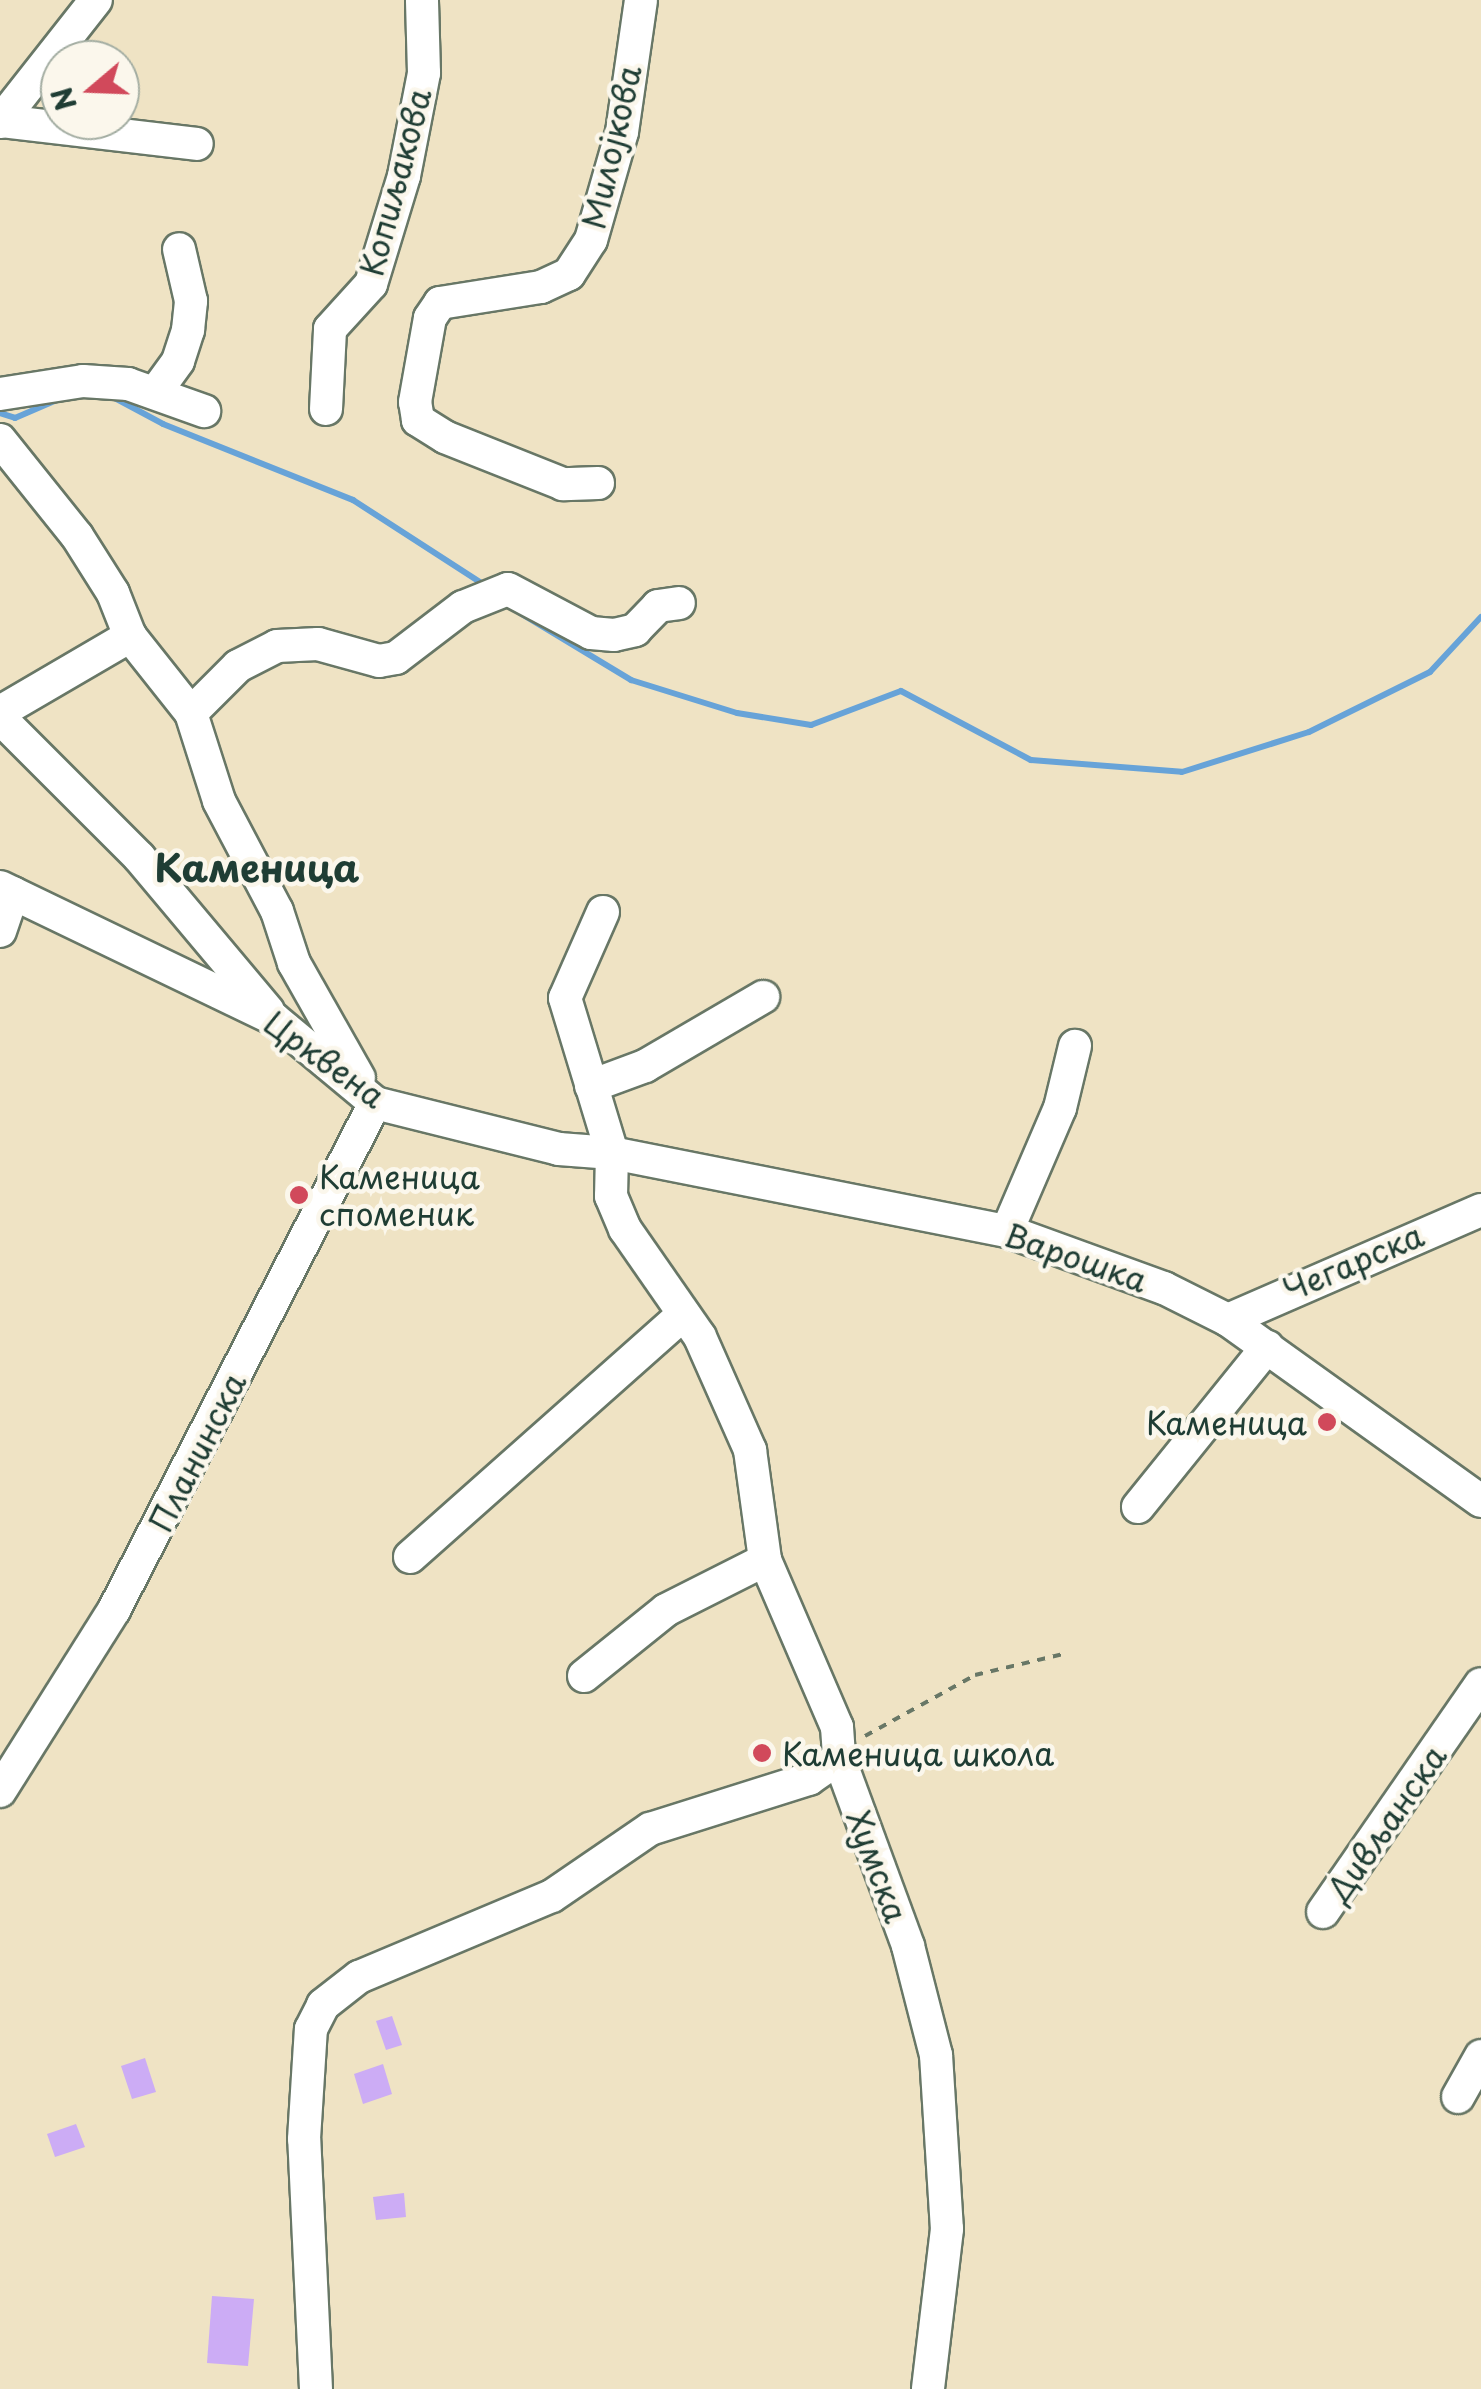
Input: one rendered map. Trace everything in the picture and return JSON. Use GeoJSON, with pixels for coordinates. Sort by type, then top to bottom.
{"type":"FeatureCollection","features":[{"type":"Feature","properties":{"kind":"street"},"geometry":{"type":"LineString","coordinates":[[1,122],[96,0]]}},
{"type":"Feature","properties":{"kind":"street","name":"Копиљакова"},"geometry":{"type":"LineString","coordinates":[[326,410],[330,328],[370,284],[404,176],[424,73],[422,0]]}},
{"type":"Feature","properties":{"kind":"street","name":"Милојкова"},"geometry":{"type":"LineString","coordinates":[[598,484],[562,484],[418,420],[418,382],[440,303],[541,286],[569,274],[591,240],[622,132],[641,0]]}},
{"type":"Feature","properties":{"kind":"street"},"geometry":{"type":"LineString","coordinates":[[1,122],[197,144]]}},
{"type":"Feature","properties":{"kind":"street"},"geometry":{"type":"LineString","coordinates":[[156,394],[178,361],[188,330],[191,301],[179,249]]}},
{"type":"Feature","properties":{"kind":"street"},"geometry":{"type":"LineString","coordinates":[[0,394],[83,381],[128,384],[204,411]]}},
{"type":"Feature","properties":{"kind":"street"},"geometry":{"type":"LineString","coordinates":[[0,440],[77,536],[114,593],[130,636],[191,713],[218,801],[277,911],[294,963],[375,1103]]}},
{"type":"Feature","properties":{"kind":"street"},"geometry":{"type":"LineString","coordinates":[[191,713],[238,666],[277,646],[318,644],[378,661],[396,658],[463,607],[508,589],[591,632],[614,635],[635,630],[658,606],[679,603]]}},
{"type":"Feature","properties":{"kind":"street"},"geometry":{"type":"LineString","coordinates":[[130,636],[0,715],[139,857],[274,1019]]}},
{"type":"Feature","properties":{"kind":"street"},"geometry":{"type":"LineString","coordinates":[[0,931],[6,890]]}},
{"type":"Feature","properties":{"kind":"street","name":"Црквена"},"geometry":{"type":"LineString","coordinates":[[6,890],[274,1019],[375,1103],[559,1149],[612,1153]]}},
{"type":"Feature","properties":{"kind":"street","name":"Хумска"},"geometry":{"type":"LineString","coordinates":[[603,912],[565,998],[612,1153],[611,1196],[625,1229],[684,1314],[750,1450],[765,1560],[840,1752],[908,1946],[936,2055],[947,2230],[928,2389]]}},
{"type":"Feature","properties":{"kind":"street"},"geometry":{"type":"LineString","coordinates":[[590,1086],[645,1066],[763,997]]}},
{"type":"Feature","properties":{"kind":"street"},"geometry":{"type":"LineString","coordinates":[[1006,1231],[1060,1108],[1075,1046]]}},
{"type":"Feature","properties":{"kind":"street","name":"Планинска"},"geometry":{"type":"LineString","coordinates":[[0,1791],[151,1542],[375,1103]]}},
{"type":"Feature","properties":{"kind":"street","name":"Варошка"},"geometry":{"type":"LineString","coordinates":[[612,1153],[1006,1231],[1164,1288],[1228,1320],[1267,1346],[1481,1501]]}},
{"type":"Feature","properties":{"kind":"street","name":"Чегарска"},"geometry":{"type":"LineString","coordinates":[[1228,1320],[1481,1210]]}},
{"type":"Feature","properties":{"kind":"street"},"geometry":{"type":"LineString","coordinates":[[410,1558],[684,1314]]}},
{"type":"Feature","properties":{"kind":"street"},"geometry":{"type":"LineString","coordinates":[[1138,1508],[1267,1346]]}},
{"type":"Feature","properties":{"kind":"street"},"geometry":{"type":"LineString","coordinates":[[584,1676],[666,1610],[765,1560]]}},
{"type":"Feature","properties":{"kind":"street","name":"Дивљанска"},"geometry":{"type":"LineString","coordinates":[[1323,1912],[1481,1684]]}},
{"type":"Feature","properties":{"kind":"street"},"geometry":{"type":"LineString","coordinates":[[316,2389],[304,2140],[311,2029],[323,2004],[360,1978],[552,1896],[650,1828],[809,1778],[840,1752]]}},
{"type":"Feature","properties":{"kind":"street"},"geometry":{"type":"LineString","coordinates":[[1458,2097],[1481,2056]]}},
{"type":"Feature","properties":{"kind":"path"},"geometry":{"type":"LineString","coordinates":[[840,1752],[975,1676],[1067,1653]]}},
{"type":"Feature","properties":{"kind":"building"},"geometry":{"type":"Polygon","coordinates":[[[392,2016],[402,2045],[386,2050],[376,2021],[392,2016]]]}},
{"type":"Feature","properties":{"kind":"building"},"geometry":{"type":"Polygon","coordinates":[[[145,2058],[156,2092],[132,2099],[121,2066],[145,2058]]]}},
{"type":"Feature","properties":{"kind":"building"},"geometry":{"type":"Polygon","coordinates":[[[383,2064],[392,2094],[363,2104],[354,2074],[383,2064]]]}},
{"type":"Feature","properties":{"kind":"building"},"geometry":{"type":"Polygon","coordinates":[[[76,2124],[85,2147],[55,2157],[47,2134],[76,2124]]]}},
{"type":"Feature","properties":{"kind":"building"},"geometry":{"type":"Polygon","coordinates":[[[404,2193],[406,2217],[376,2220],[373,2197],[404,2193]]]}},
{"type":"Feature","properties":{"kind":"building"},"geometry":{"type":"Polygon","coordinates":[[[212,2296],[254,2299],[248,2366],[207,2363],[212,2296]]]}},
{"type":"Feature","properties":{"kind":"waterway"},"geometry":{"type":"LineString","coordinates":[[111,396],[163,424],[353,500],[486,586]]}},
{"type":"Feature","properties":{"kind":"waterway"},"geometry":{"type":"LineString","coordinates":[[0,413],[15,418],[59,399]]}},
{"type":"Feature","properties":{"kind":"waterway"},"geometry":{"type":"LineString","coordinates":[[520,613],[631,680],[737,713],[811,725],[901,691],[1031,760],[1182,772],[1309,732],[1430,672],[1481,617]]}},
{"type":"Feature","properties":{"kind":"place","name":"Каменица споменик"},"geometry":{"type":"Point","coordinates":[299,1195]}},
{"type":"Feature","properties":{"kind":"place","name":"Каменица"},"geometry":{"type":"Point","coordinates":[1327,1422]}},
{"type":"Feature","properties":{"kind":"place","name":"Каменица школа"},"geometry":{"type":"Point","coordinates":[762,1753]}},
{"type":"Feature","properties":{"kind":"district","name":"Каменица"},"geometry":{"type":"Point","coordinates":[257,867]}}]}
